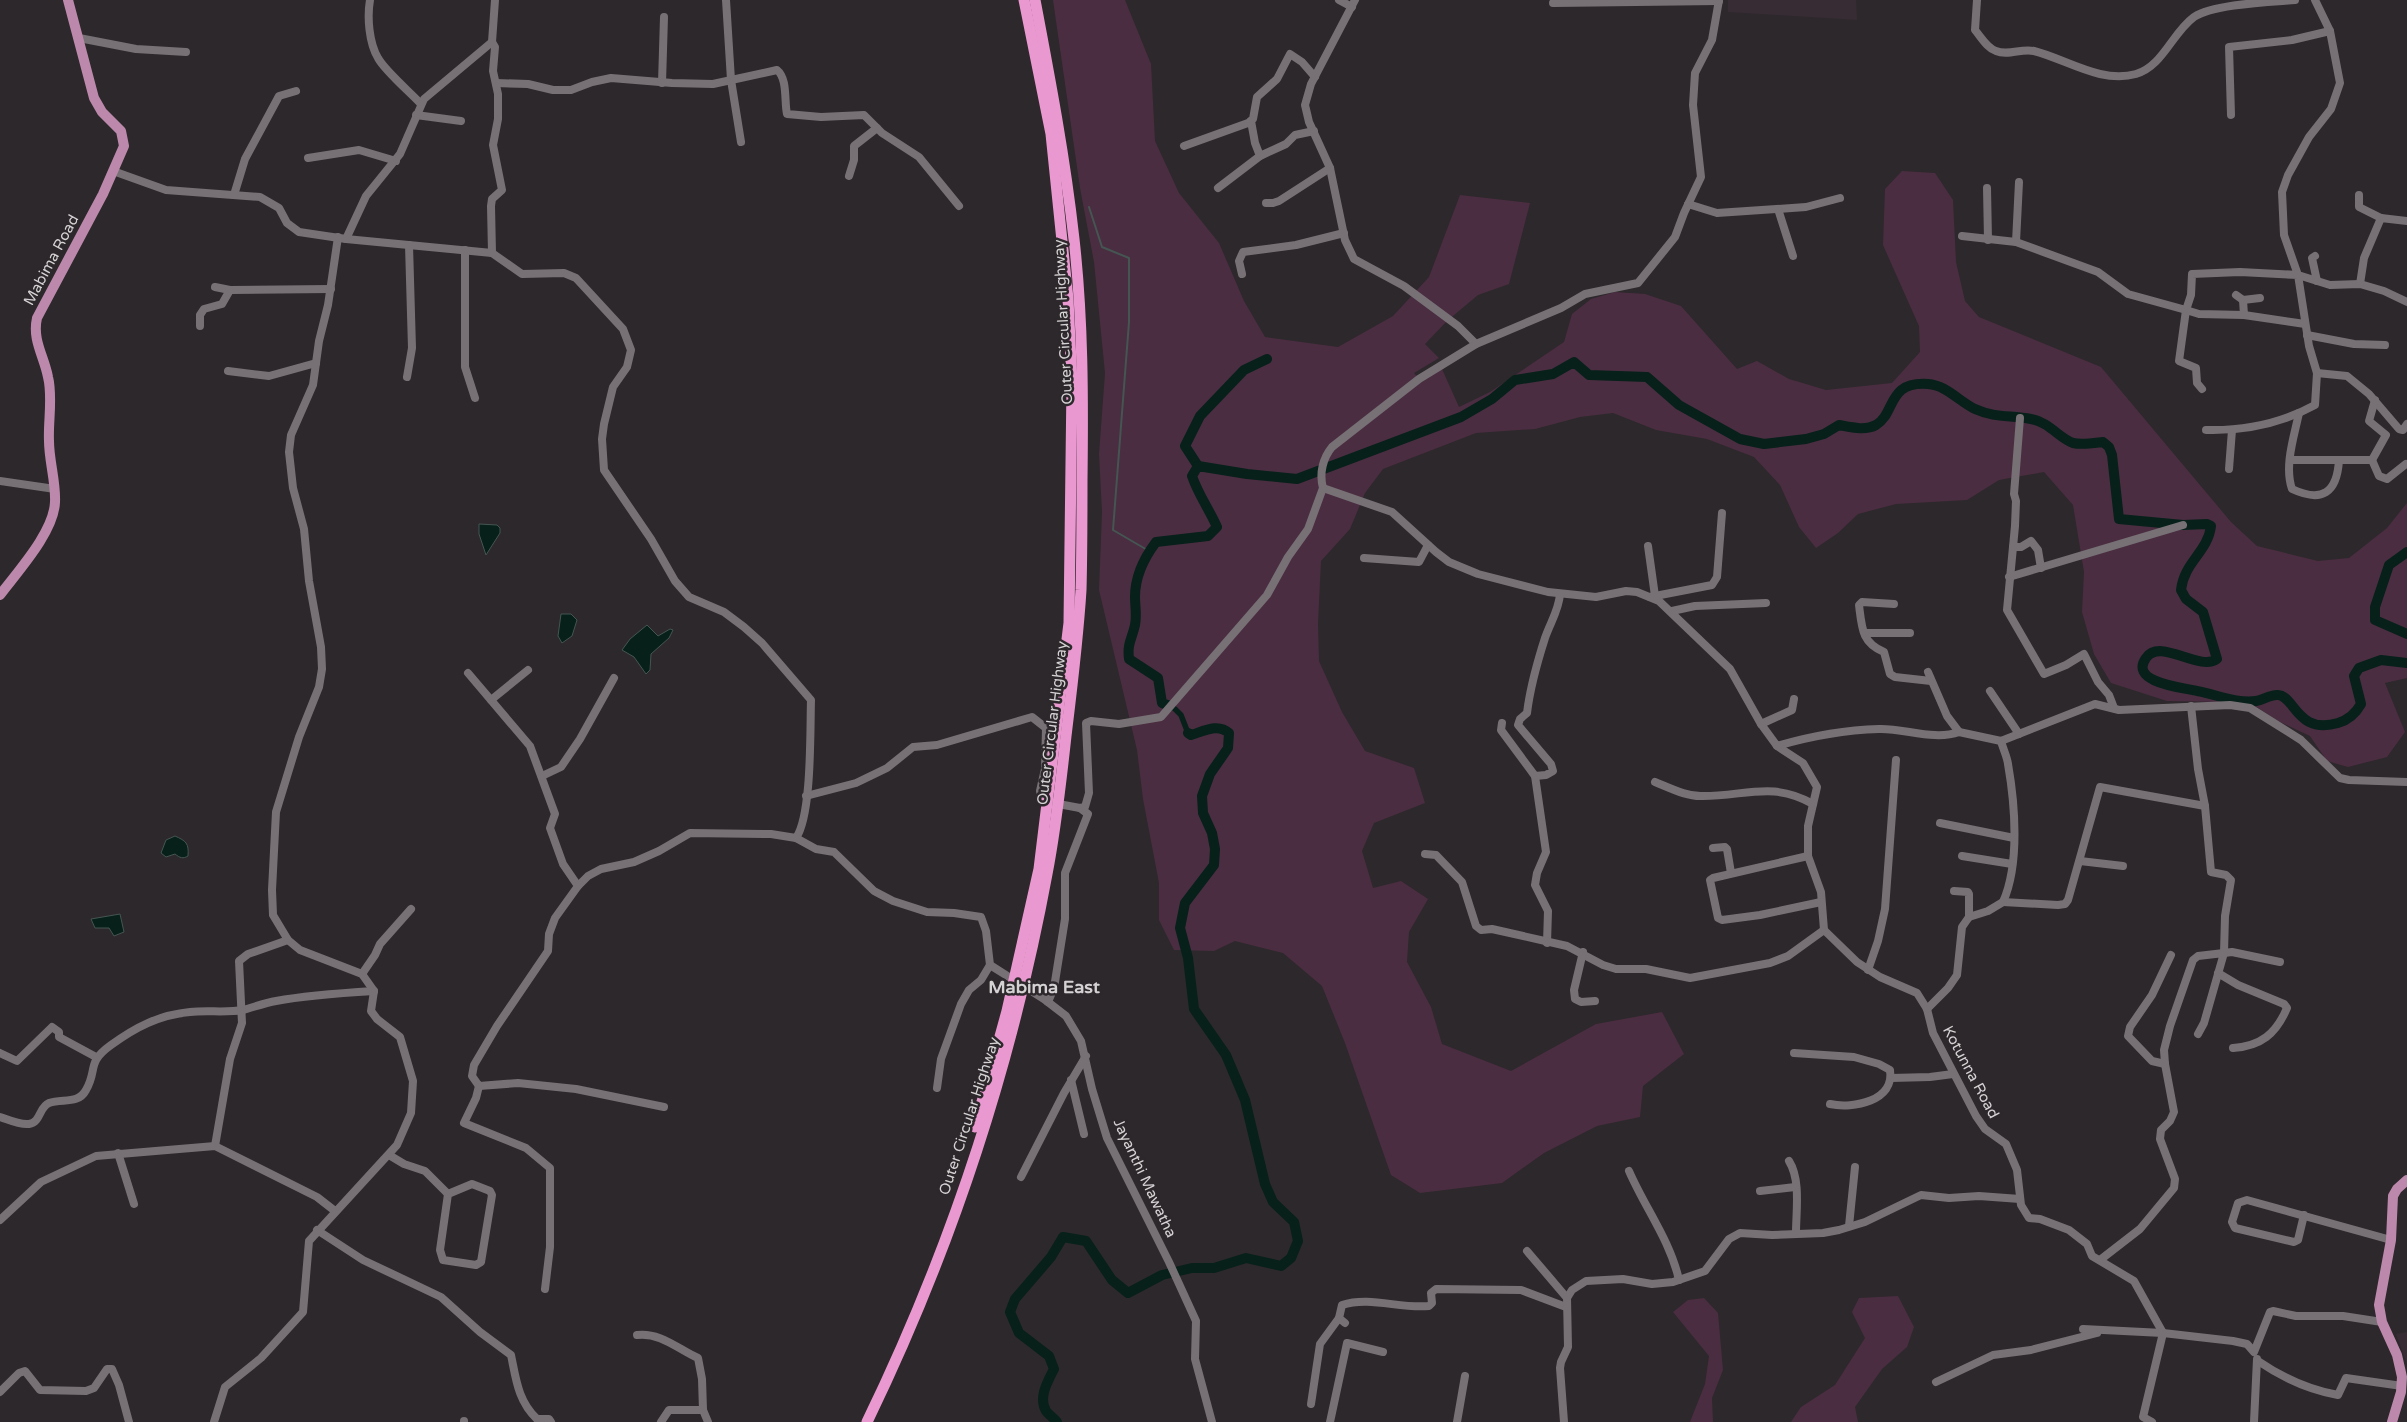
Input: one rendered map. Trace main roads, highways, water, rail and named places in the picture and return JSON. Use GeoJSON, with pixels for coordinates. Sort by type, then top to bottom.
{"type":"FeatureCollection","features":[{"type":"Feature","properties":{"kind":"highway","name":"Outer Circular Highway"},"geometry":{"type":"LineString","coordinates":[[1024,0],[1050,134],[1064,250],[1072,383],[1069,623],[1043,870]]}},
{"type":"Feature","properties":{"kind":"highway","name":"Outer Circular Highway"},"geometry":{"type":"LineString","coordinates":[[867,1422],[932,1274],[965,1170],[1043,870],[1060,786],[1078,623],[1083,384],[1074,241],[1060,133],[1035,0]]}},
{"type":"Feature","properties":{"kind":"highway","name":"Outer Circular Highway"},"geometry":{"type":"LineString","coordinates":[[858,1422],[880,1378],[965,1170]]}},
{"type":"Feature","properties":{"kind":"main road","name":"Mabima Road"},"geometry":{"type":"LineString","coordinates":[[0,596],[47,530],[54,514],[55,489],[49,451],[49,382],[39,352],[35,327],[37,318],[122,156],[124,138],[121,131],[102,112],[94,98],[68,0]]}},
{"type":"Feature","properties":{"kind":"main road"},"geometry":{"type":"LineString","coordinates":[[2392,1422],[2402,1386],[2399,1362],[2382,1322],[2380,1297],[2391,1240],[2393,1196],[2397,1189],[2407,1180]]}},
{"type":"Feature","properties":{"kind":"waterway"},"geometry":{"type":"LineString","coordinates":[[1089,207],[1102,247],[1129,258],[1129,322],[1113,530],[1149,551]]}},
{"type":"Feature","properties":{"kind":"waterway"},"geometry":{"type":"LineString","coordinates":[[1198,466],[1185,446],[1200,416],[1244,370],[1267,359]]}},
{"type":"Feature","properties":{"kind":"waterway"},"geometry":{"type":"LineString","coordinates":[[1170,706],[1162,703],[1158,678],[1129,659],[1129,645],[1136,622],[1135,590],[1141,568],[1156,542],[1208,536],[1217,527],[1192,476],[1198,466],[1247,474],[1297,479],[1461,417],[1492,399],[1515,380],[1553,374],[1574,362],[1589,375],[1647,377],[1679,405],[1740,439],[1764,444],[1806,439],[1824,434],[1839,425],[1858,428],[1872,427],[1882,420],[1899,392],[1905,387],[1915,384],[1941,387],[1969,406],[1982,412],[2043,423],[2073,443],[2103,442],[2109,447],[2112,455],[2119,519],[2183,525],[2207,524],[2211,526],[2205,543],[2183,580],[2181,590],[2186,599],[2203,612],[2217,659],[2209,662],[2160,651],[2152,653],[2146,658],[2143,666],[2145,673],[2151,679],[2171,686],[2241,701],[2256,701],[2278,695],[2289,701],[2305,720],[2314,724],[2324,725],[2345,720],[2361,704],[2354,676],[2359,668],[2381,660],[2407,663]]}},
{"type":"Feature","properties":{"kind":"waterway"},"geometry":{"type":"LineString","coordinates":[[2407,552],[2389,565],[2375,607],[2375,620],[2407,634]]}},
{"type":"Feature","properties":{"kind":"waterway"},"geometry":{"type":"LineString","coordinates":[[1175,709],[1181,715],[1188,733]]}},
{"type":"Feature","properties":{"kind":"waterway"},"geometry":{"type":"LineString","coordinates":[[1057,1422],[1046,1411],[1043,1400],[1045,1389],[1054,1369],[1049,1356],[1019,1333],[1010,1312],[1015,1299],[1051,1257],[1063,1237],[1086,1241],[1112,1280],[1128,1293],[1162,1275],[1192,1268],[1214,1268],[1246,1258],[1281,1266],[1291,1258],[1298,1241],[1294,1222],[1273,1202],[1265,1184],[1245,1100],[1226,1055],[1194,1009],[1188,958],[1180,928],[1185,903],[1214,865],[1215,849],[1212,833],[1203,813],[1202,796],[1210,774],[1228,748],[1229,733],[1216,728],[1191,735],[1188,733]]}},
{"type":"Feature","properties":{"kind":"district","name":"Mabima East"},"geometry":{"type":"Point","coordinates":[1044,987]}}]}
